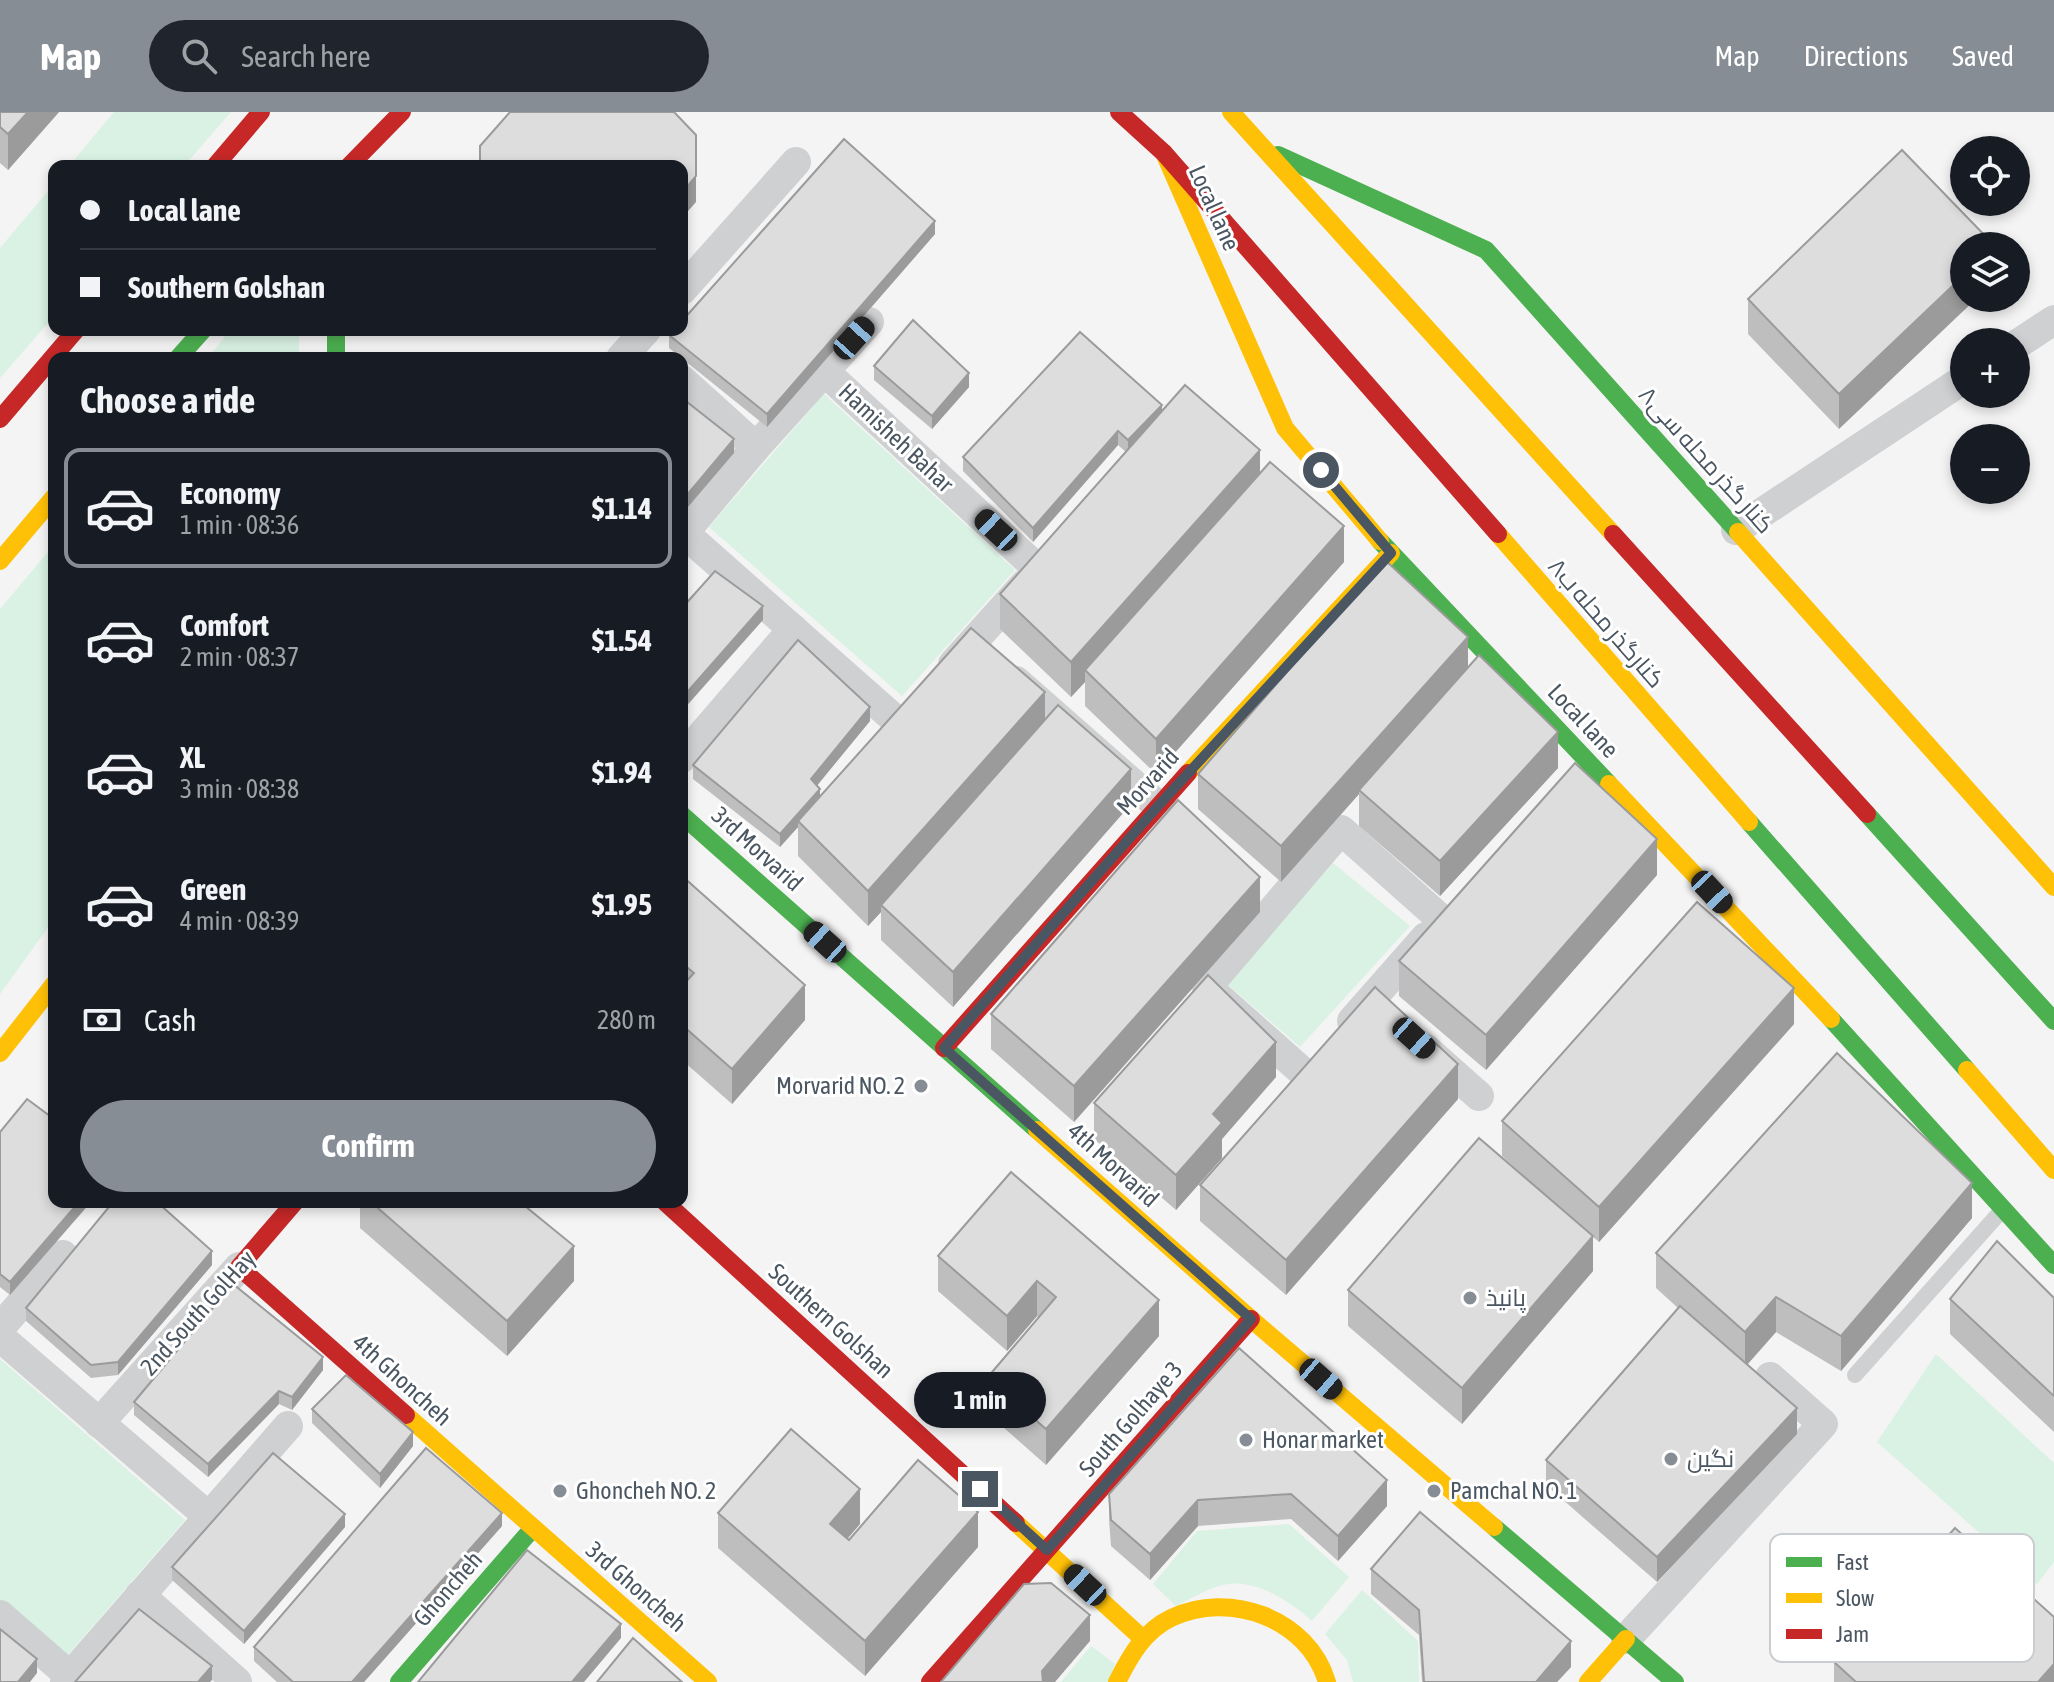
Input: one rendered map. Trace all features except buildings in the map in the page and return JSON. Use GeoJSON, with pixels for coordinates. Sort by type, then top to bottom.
{"type":"FeatureCollection","features":[{"type":"Feature","properties":{"kind":"street"},"geometry":{"type":"LineString","coordinates":[[220,160],[261,112]]}},
{"type":"Feature","properties":{"kind":"street"},"geometry":{"type":"LineString","coordinates":[[356,160],[402,112]]}},
{"type":"Feature","properties":{"kind":"street","name":"کنارگذر محله ب۸"},"geometry":{"type":"LineString","coordinates":[[1119,112],[1164,153],[2054,1170]]}},
{"type":"Feature","properties":{"kind":"street"},"geometry":{"type":"LineString","coordinates":[[1231,112],[2054,1021]]}},
{"type":"Feature","properties":{"kind":"street","name":"کنار گذر محله سی۸"},"geometry":{"type":"LineString","coordinates":[[1261,147],[1486,250],[2054,887]]}},
{"type":"Feature","properties":{"kind":"street","name":"Local lane"},"geometry":{"type":"LineString","coordinates":[[1164,153],[1285,428],[1391,553],[1818,1005],[2054,1265]]}},
{"type":"Feature","properties":{"kind":"street"},"geometry":{"type":"LineString","coordinates":[[688,283],[796,162]]}},
{"type":"Feature","properties":{"kind":"street"},"geometry":{"type":"LineString","coordinates":[[2030,336],[2054,320]]}},
{"type":"Feature","properties":{"kind":"street"},"geometry":{"type":"LineString","coordinates":[[688,528],[869,322]]}},
{"type":"Feature","properties":{"kind":"street"},"geometry":{"type":"LineString","coordinates":[[57,352],[71,336]]}},
{"type":"Feature","properties":{"kind":"street"},"geometry":{"type":"LineString","coordinates":[[183,352],[198,336]]}},
{"type":"Feature","properties":{"kind":"street"},"geometry":{"type":"LineString","coordinates":[[0,419],[48,363]]}},
{"type":"Feature","properties":{"kind":"street","name":"Hamisheh Bahar"},"geometry":{"type":"LineString","coordinates":[[824,371],[1039,570]]}},
{"type":"Feature","properties":{"kind":"street"},"geometry":{"type":"LineString","coordinates":[[688,385],[756,447]]}},
{"type":"Feature","properties":{"kind":"street"},"geometry":{"type":"LineString","coordinates":[[1736,530],[1950,388]]}},
{"type":"Feature","properties":{"kind":"street"},"geometry":{"type":"LineString","coordinates":[[0,561],[48,504]]}},
{"type":"Feature","properties":{"kind":"street"},"geometry":{"type":"LineString","coordinates":[[688,538],[793,629],[890,734],[1059,547]]}},
{"type":"Feature","properties":{"kind":"street","name":"Morvarid"},"geometry":{"type":"LineString","coordinates":[[944,1048],[1158,806],[1391,553]]}},
{"type":"Feature","properties":{"kind":"street"},"geometry":{"type":"LineString","coordinates":[[688,751],[793,629]]}},
{"type":"Feature","properties":{"kind":"street"},"geometry":{"type":"LineString","coordinates":[[973,643],[1193,837]]}},
{"type":"Feature","properties":{"kind":"street","name":"3rd Morvarid"},"geometry":{"type":"LineString","coordinates":[[688,820],[944,1048]]}},
{"type":"Feature","properties":{"kind":"street"},"geometry":{"type":"LineString","coordinates":[[1442,920],[1341,830],[1207,987],[1312,1066],[1371,1000],[1442,920],[1462,897]]}},
{"type":"Feature","properties":{"kind":"street"},"geometry":{"type":"LineString","coordinates":[[1252,888],[1276,909]]}},
{"type":"Feature","properties":{"kind":"street"},"geometry":{"type":"LineString","coordinates":[[0,1053],[48,992]]}},
{"type":"Feature","properties":{"kind":"street"},"geometry":{"type":"LineString","coordinates":[[1371,1000],[1479,1096]]}},
{"type":"Feature","properties":{"kind":"street","name":"4th Morvarid"},"geometry":{"type":"LineString","coordinates":[[944,1048],[1251,1319],[1675,1682]]}},
{"type":"Feature","properties":{"kind":"street","name":"2nd South GolHay"},"geometry":{"type":"LineString","coordinates":[[99,1423],[290,1208]]}},
{"type":"Feature","properties":{"kind":"street","name":"Southern Golshan"},"geometry":{"type":"LineString","coordinates":[[672,1208],[1142,1638]]}},
{"type":"Feature","properties":{"kind":"street"},"geometry":{"type":"LineString","coordinates":[[0,1328],[63,1255]]}},
{"type":"Feature","properties":{"kind":"street","name":"4th Ghoncheh"},"geometry":{"type":"LineString","coordinates":[[239,1267],[533,1528]]}},
{"type":"Feature","properties":{"kind":"street","name":"South Golhaye 3"},"geometry":{"type":"LineString","coordinates":[[930,1682],[1251,1319]]}},
{"type":"Feature","properties":{"kind":"street"},"geometry":{"type":"LineString","coordinates":[[0,1337],[209,1517]]}},
{"type":"Feature","properties":{"kind":"street"},"geometry":{"type":"LineString","coordinates":[[1588,1682],[1823,1424],[1770,1377]]}},
{"type":"Feature","properties":{"kind":"street"},"geometry":{"type":"LineString","coordinates":[[0,1615],[68,1679],[288,1426]]}},
{"type":"Feature","properties":{"kind":"street","name":"Ghoncheh"},"geometry":{"type":"LineString","coordinates":[[399,1682],[533,1528]]}},
{"type":"Feature","properties":{"kind":"street","name":"3rd Ghoncheh"},"geometry":{"type":"LineString","coordinates":[[533,1528],[708,1682]]}},
{"type":"Feature","properties":{"kind":"street"},"geometry":{"type":"LineString","coordinates":[[140,1595],[237,1682]]}},
{"type":"Feature","properties":{"kind":"street"},"geometry":{"type":"LineString","coordinates":[[1117,1682],[1123,1663],[1142,1638],[1176,1614],[1212,1604],[1248,1607],[1281,1621],[1308,1645],[1327,1682]]}},
{"type":"Feature","properties":{"kind":"lane"},"geometry":{"type":"LineString","coordinates":[[1855,1375],[2003,1209]]}},
{"type":"Feature","properties":{"kind":"green space"},"geometry":{"type":"Polygon","coordinates":[[[114,112],[231,112],[189,160],[74,160],[114,112]]]}},
{"type":"Feature","properties":{"kind":"green space"},"geometry":{"type":"Polygon","coordinates":[[[48,191],[48,323],[0,378],[0,248],[48,191]]]}},
{"type":"Feature","properties":{"kind":"green space"},"geometry":{"type":"Polygon","coordinates":[[[225,336],[299,336],[299,352],[213,352],[225,336]]]}},
{"type":"Feature","properties":{"kind":"green space"},"geometry":{"type":"Polygon","coordinates":[[[824,394],[1015,570],[902,696],[709,527],[824,394]]]}},
{"type":"Feature","properties":{"kind":"green space"},"geometry":{"type":"Polygon","coordinates":[[[48,552],[48,927],[0,994],[0,609],[48,552]]]}},
{"type":"Feature","properties":{"kind":"green space"},"geometry":{"type":"Polygon","coordinates":[[[1333,863],[1410,926],[1300,1047],[1227,984],[1333,863]]]}},
{"type":"Feature","properties":{"kind":"green space"},"geometry":{"type":"Polygon","coordinates":[[[1936,1354],[2054,1463],[2054,1562],[2037,1584],[2034,1581],[2034,1534],[1981,1534],[1877,1442],[1936,1354]]]}},
{"type":"Feature","properties":{"kind":"green space"},"geometry":{"type":"Polygon","coordinates":[[[0,1359],[185,1520],[66,1657],[0,1599],[0,1359]]]}},
{"type":"Feature","properties":{"kind":"green space"},"geometry":{"type":"Polygon","coordinates":[[[1289,1524],[1349,1577],[1312,1621],[1271,1592],[1246,1584],[1222,1585],[1176,1606],[1153,1584],[1197,1531],[1289,1524]]]}},
{"type":"Feature","properties":{"kind":"green space"},"geometry":{"type":"Polygon","coordinates":[[[1362,1590],[1418,1641],[1419,1682],[1353,1682],[1347,1660],[1325,1634],[1362,1590]]]}},
{"type":"Feature","properties":{"kind":"green space"},"geometry":{"type":"Polygon","coordinates":[[[1091,1646],[1115,1664],[1109,1682],[1061,1682],[1091,1646]]]}},
{"type":"Feature","properties":{"kind":"traffic: fast"},"geometry":{"type":"LineString","coordinates":[[1278,155],[1486,250],[1738,532]]}},
{"type":"Feature","properties":{"kind":"traffic: fast"},"geometry":{"type":"LineString","coordinates":[[183,352],[198,336]]}},
{"type":"Feature","properties":{"kind":"traffic: fast"},"geometry":{"type":"LineString","coordinates":[[336,336],[336,352]]}},
{"type":"Feature","properties":{"kind":"traffic: fast"},"geometry":{"type":"LineString","coordinates":[[1380,541],[1609,784]]}},
{"type":"Feature","properties":{"kind":"traffic: fast"},"geometry":{"type":"LineString","coordinates":[[1867,814],[2054,1021]]}},
{"type":"Feature","properties":{"kind":"traffic: fast"},"geometry":{"type":"LineString","coordinates":[[688,820],[1037,1130]]}},
{"type":"Feature","properties":{"kind":"traffic: fast"},"geometry":{"type":"LineString","coordinates":[[1749,822],[1967,1070]]}},
{"type":"Feature","properties":{"kind":"traffic: fast"},"geometry":{"type":"LineString","coordinates":[[1831,1019],[2054,1265]]}},
{"type":"Feature","properties":{"kind":"traffic: fast"},"geometry":{"type":"LineString","coordinates":[[1494,1527],[1675,1682]]}},
{"type":"Feature","properties":{"kind":"traffic: fast"},"geometry":{"type":"LineString","coordinates":[[399,1682],[533,1528]]}},
{"type":"Feature","properties":{"kind":"traffic: slow"},"geometry":{"type":"LineString","coordinates":[[1231,112],[1613,534]]}},
{"type":"Feature","properties":{"kind":"traffic: slow"},"geometry":{"type":"LineString","coordinates":[[1164,153],[1285,428],[1380,541]]}},
{"type":"Feature","properties":{"kind":"traffic: slow"},"geometry":{"type":"LineString","coordinates":[[0,561],[48,504]]}},
{"type":"Feature","properties":{"kind":"traffic: slow"},"geometry":{"type":"LineString","coordinates":[[1738,532],[2054,887]]}},
{"type":"Feature","properties":{"kind":"traffic: slow"},"geometry":{"type":"LineString","coordinates":[[1498,534],[1749,822]]}},
{"type":"Feature","properties":{"kind":"traffic: slow"},"geometry":{"type":"LineString","coordinates":[[1188,773],[1391,553]]}},
{"type":"Feature","properties":{"kind":"traffic: slow"},"geometry":{"type":"LineString","coordinates":[[1609,784],[1831,1019]]}},
{"type":"Feature","properties":{"kind":"traffic: slow"},"geometry":{"type":"LineString","coordinates":[[0,1053],[48,992]]}},
{"type":"Feature","properties":{"kind":"traffic: slow"},"geometry":{"type":"LineString","coordinates":[[1967,1070],[2054,1170]]}},
{"type":"Feature","properties":{"kind":"traffic: slow"},"geometry":{"type":"LineString","coordinates":[[1037,1130],[1494,1527]]}},
{"type":"Feature","properties":{"kind":"traffic: slow"},"geometry":{"type":"LineString","coordinates":[[406,1415],[708,1682]]}},
{"type":"Feature","properties":{"kind":"traffic: slow"},"geometry":{"type":"LineString","coordinates":[[1016,1523],[1142,1638]]}},
{"type":"Feature","properties":{"kind":"traffic: slow"},"geometry":{"type":"LineString","coordinates":[[1117,1682],[1139,1645],[1161,1623],[1194,1610],[1217,1607],[1241,1609],[1285,1626],[1303,1641],[1317,1660],[1327,1682]]}},
{"type":"Feature","properties":{"kind":"traffic: slow"},"geometry":{"type":"LineString","coordinates":[[1588,1682],[1626,1639]]}},
{"type":"Feature","properties":{"kind":"traffic: jam"},"geometry":{"type":"LineString","coordinates":[[220,160],[261,112]]}},
{"type":"Feature","properties":{"kind":"traffic: jam"},"geometry":{"type":"LineString","coordinates":[[355,160],[402,112]]}},
{"type":"Feature","properties":{"kind":"traffic: jam"},"geometry":{"type":"LineString","coordinates":[[1119,112],[1164,153],[1498,534]]}},
{"type":"Feature","properties":{"kind":"traffic: jam"},"geometry":{"type":"LineString","coordinates":[[57,352],[71,336]]}},
{"type":"Feature","properties":{"kind":"traffic: jam"},"geometry":{"type":"LineString","coordinates":[[0,419],[48,363]]}},
{"type":"Feature","properties":{"kind":"traffic: jam"},"geometry":{"type":"LineString","coordinates":[[1613,534],[1867,814]]}},
{"type":"Feature","properties":{"kind":"traffic: jam"},"geometry":{"type":"LineString","coordinates":[[944,1048],[1188,773]]}},
{"type":"Feature","properties":{"kind":"traffic: jam"},"geometry":{"type":"LineString","coordinates":[[290,1208],[239,1267],[406,1415]]}},
{"type":"Feature","properties":{"kind":"traffic: jam"},"geometry":{"type":"LineString","coordinates":[[672,1208],[1016,1523]]}},
{"type":"Feature","properties":{"kind":"traffic: jam"},"geometry":{"type":"LineString","coordinates":[[930,1682],[1251,1319]]}},
{"type":"Feature","properties":{"kind":"place","name":"Morvarid NO. 2"},"geometry":{"type":"Point","coordinates":[921,1086]}},
{"type":"Feature","properties":{"kind":"place","name":"پانیذ"},"geometry":{"type":"Point","coordinates":[1470,1298]}},
{"type":"Feature","properties":{"kind":"place","name":"Honar market"},"geometry":{"type":"Point","coordinates":[1246,1440]}},
{"type":"Feature","properties":{"kind":"place","name":"نگین"},"geometry":{"type":"Point","coordinates":[1671,1459]}},
{"type":"Feature","properties":{"kind":"place","name":"Ghoncheh NO. 2"},"geometry":{"type":"Point","coordinates":[560,1491]}},
{"type":"Feature","properties":{"kind":"place","name":"Pamchal NO. 1"},"geometry":{"type":"Point","coordinates":[1434,1491]}},
{"type":"Feature","properties":{"kind":"route"},"geometry":{"type":"LineString","coordinates":[[980,1489],[1047,1550],[1251,1319],[944,1048],[1158,806],[1391,553],[1321,470]]}}]}
